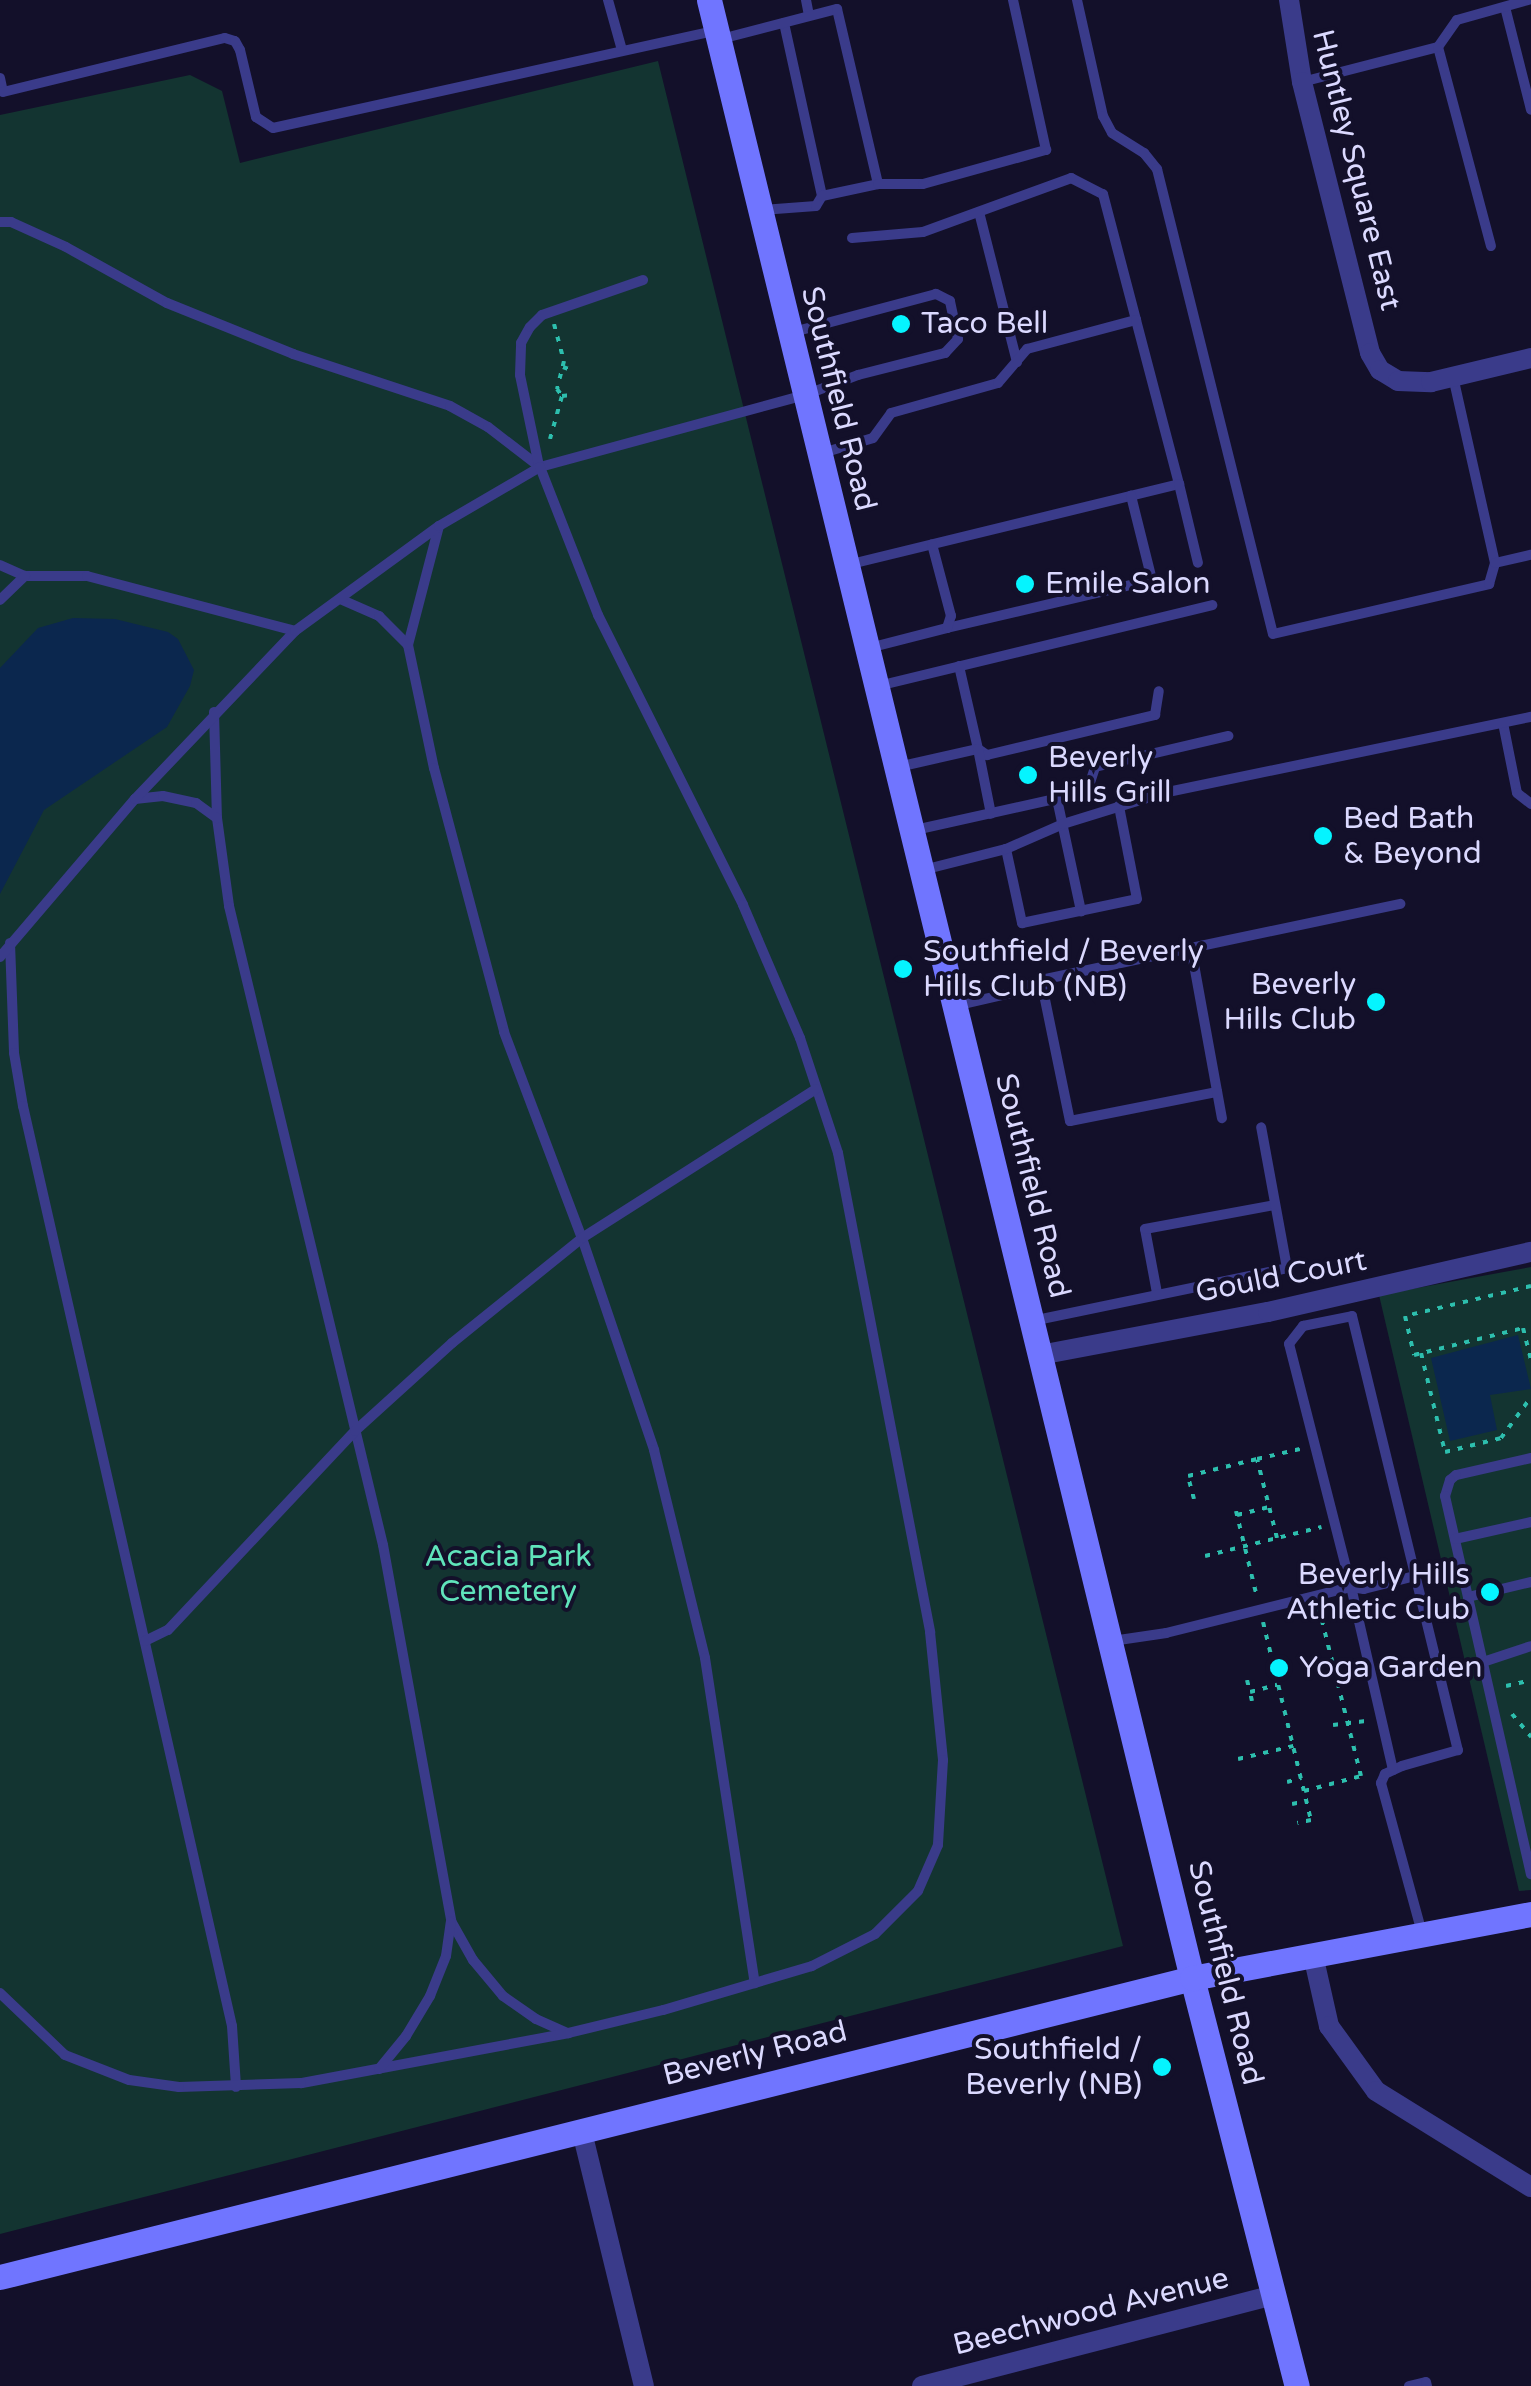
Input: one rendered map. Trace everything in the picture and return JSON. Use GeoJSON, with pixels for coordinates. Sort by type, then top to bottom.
{"type":"FeatureCollection","features":[{"type":"Feature","properties":{"kind":"main road","name":"Southfield Road"},"geometry":{"type":"LineString","coordinates":[[709,0],[757,211],[806,395],[1192,1978],[1298,2386]]}},
{"type":"Feature","properties":{"kind":"main road","name":"Beverly Road"},"geometry":{"type":"LineString","coordinates":[[0,2277],[1192,1978],[1531,1914]]}},
{"type":"Feature","properties":{"kind":"street","name":"Huntley Square East"},"geometry":{"type":"LineString","coordinates":[[1289,0],[1290,27],[1302,82],[1370,353],[1380,370],[1398,381],[1414,384],[1453,377]]}},
{"type":"Feature","properties":{"kind":"street"},"geometry":{"type":"LineString","coordinates":[[1453,377],[1531,358]]}},
{"type":"Feature","properties":{"kind":"street","name":"Gould Court"},"geometry":{"type":"LineString","coordinates":[[1040,1355],[1304,1304],[1531,1252]]}},
{"type":"Feature","properties":{"kind":"street"},"geometry":{"type":"LineString","coordinates":[[1313,1955],[1329,2026],[1376,2092],[1531,2187]]}},
{"type":"Feature","properties":{"kind":"street"},"geometry":{"type":"LineString","coordinates":[[582,2132],[644,2386]]}},
{"type":"Feature","properties":{"kind":"street","name":"Beechwood Avenue"},"geometry":{"type":"LineString","coordinates":[[922,2386],[1275,2296]]}},
{"type":"Feature","properties":{"kind":"lane"},"geometry":{"type":"LineString","coordinates":[[608,0],[622,50]]}},
{"type":"Feature","properties":{"kind":"lane"},"geometry":{"type":"LineString","coordinates":[[806,0],[809,15]]}},
{"type":"Feature","properties":{"kind":"lane"},"geometry":{"type":"LineString","coordinates":[[822,196],[878,184],[923,184],[1046,150],[1012,0]]}},
{"type":"Feature","properties":{"kind":"lane"},"geometry":{"type":"LineString","coordinates":[[1077,0],[1103,116],[1112,132],[1144,153],[1156,170],[1273,634],[1489,584],[1495,564],[1453,377]]}},
{"type":"Feature","properties":{"kind":"lane"},"geometry":{"type":"LineString","coordinates":[[1302,82],[1438,47],[1457,20],[1528,0]]}},
{"type":"Feature","properties":{"kind":"lane"},"geometry":{"type":"LineString","coordinates":[[1505,6],[1531,110]]}},
{"type":"Feature","properties":{"kind":"lane"},"geometry":{"type":"LineString","coordinates":[[0,78],[2,92],[225,38],[235,40],[240,50],[256,117],[273,128],[622,50],[784,23],[836,9],[878,184]]}},
{"type":"Feature","properties":{"kind":"lane"},"geometry":{"type":"LineString","coordinates":[[757,211],[816,206],[822,196],[784,23]]}},
{"type":"Feature","properties":{"kind":"lane"},"geometry":{"type":"LineString","coordinates":[[1438,47],[1491,246]]}},
{"type":"Feature","properties":{"kind":"lane"},"geometry":{"type":"LineString","coordinates":[[852,238],[923,232],[1070,178],[1103,194],[1198,563]]}},
{"type":"Feature","properties":{"kind":"lane"},"geometry":{"type":"LineString","coordinates":[[978,212],[1017,362]]}},
{"type":"Feature","properties":{"kind":"lane"},"geometry":{"type":"LineString","coordinates":[[0,222],[10,222],[66,247],[185,310],[293,354],[450,406],[540,466]]}},
{"type":"Feature","properties":{"kind":"lane"},"geometry":{"type":"LineString","coordinates":[[0,1993],[66,2055],[128,2080],[236,2088],[301,2083],[569,2033],[812,1966],[874,1934],[918,1891],[938,1844],[942,1760],[930,1632],[838,1153],[743,905],[598,615],[540,466],[526,419],[519,357],[530,327],[551,312],[643,280]]}},
{"type":"Feature","properties":{"kind":"lane"},"geometry":{"type":"LineString","coordinates":[[0,957],[214,712],[295,631],[439,526],[540,466],[806,395],[858,375],[945,352],[958,340],[956,314],[950,301],[936,294],[788,333]]}},
{"type":"Feature","properties":{"kind":"lane"},"geometry":{"type":"LineString","coordinates":[[818,454],[873,438],[891,414],[998,383],[1027,348],[1136,320]]}},
{"type":"Feature","properties":{"kind":"lane"},"geometry":{"type":"LineString","coordinates":[[846,565],[1179,484]]}},
{"type":"Feature","properties":{"kind":"lane"},"geometry":{"type":"LineString","coordinates":[[868,648],[1152,580],[1131,496]]}},
{"type":"Feature","properties":{"kind":"lane"},"geometry":{"type":"LineString","coordinates":[[439,526],[408,645],[466,900],[504,1032],[582,1238],[654,1450],[706,1658],[754,1983]]}},
{"type":"Feature","properties":{"kind":"lane"},"geometry":{"type":"LineString","coordinates":[[932,544],[951,616],[947,628]]}},
{"type":"Feature","properties":{"kind":"lane"},"geometry":{"type":"LineString","coordinates":[[1495,564],[1531,554]]}},
{"type":"Feature","properties":{"kind":"lane"},"geometry":{"type":"LineString","coordinates":[[0,565],[25,576],[87,576],[295,631]]}},
{"type":"Feature","properties":{"kind":"lane"},"geometry":{"type":"LineString","coordinates":[[0,600],[25,576]]}},
{"type":"Feature","properties":{"kind":"lane"},"geometry":{"type":"LineString","coordinates":[[340,598],[380,616],[408,645]]}},
{"type":"Feature","properties":{"kind":"lane"},"geometry":{"type":"LineString","coordinates":[[877,686],[1212,605]]}},
{"type":"Feature","properties":{"kind":"lane"},"geometry":{"type":"LineString","coordinates":[[959,666],[991,814]]}},
{"type":"Feature","properties":{"kind":"lane"},"geometry":{"type":"LineString","coordinates":[[897,768],[978,749],[987,754],[1154,714],[1159,691]]}},
{"type":"Feature","properties":{"kind":"lane"},"geometry":{"type":"LineString","coordinates":[[214,712],[217,818],[248,999],[400,1629],[451,1921],[446,1956],[430,1996],[406,2036],[379,2069]]}},
{"type":"Feature","properties":{"kind":"lane"},"geometry":{"type":"LineString","coordinates":[[922,870],[1006,849],[1062,824],[1119,806],[1531,717]]}},
{"type":"Feature","properties":{"kind":"lane"},"geometry":{"type":"LineString","coordinates":[[1503,723],[1518,793],[1531,804]]}},
{"type":"Feature","properties":{"kind":"lane"},"geometry":{"type":"LineString","coordinates":[[912,831],[1087,792],[1094,767],[1228,736]]}},
{"type":"Feature","properties":{"kind":"lane"},"geometry":{"type":"LineString","coordinates":[[135,800],[162,796],[196,803],[217,818]]}},
{"type":"Feature","properties":{"kind":"lane"},"geometry":{"type":"LineString","coordinates":[[1057,800],[1081,911]]}},
{"type":"Feature","properties":{"kind":"lane"},"geometry":{"type":"LineString","coordinates":[[1006,849],[1022,924],[1137,900],[1119,806]]}},
{"type":"Feature","properties":{"kind":"lane"},"geometry":{"type":"LineString","coordinates":[[954,1006],[1010,993],[1040,980],[1400,904]]}},
{"type":"Feature","properties":{"kind":"lane"},"geometry":{"type":"LineString","coordinates":[[10,942],[14,1053],[23,1106],[232,2026],[236,2088]]}},
{"type":"Feature","properties":{"kind":"lane"},"geometry":{"type":"LineString","coordinates":[[1191,948],[1212,1042],[1222,1118]]}},
{"type":"Feature","properties":{"kind":"lane"},"geometry":{"type":"LineString","coordinates":[[1040,980],[1070,1121],[1217,1092]]}},
{"type":"Feature","properties":{"kind":"lane"},"geometry":{"type":"LineString","coordinates":[[145,1641],[168,1630],[198,1601],[355,1431],[452,1343],[582,1238],[816,1088]]}},
{"type":"Feature","properties":{"kind":"lane"},"geometry":{"type":"LineString","coordinates":[[1032,1321],[1286,1268],[1260,1127]]}},
{"type":"Feature","properties":{"kind":"lane"},"geometry":{"type":"LineString","coordinates":[[1157,1293],[1145,1229],[1275,1204]]}},
{"type":"Feature","properties":{"kind":"lane"},"geometry":{"type":"LineString","coordinates":[[1393,1770],[1352,1587],[1289,1344],[1303,1326],[1352,1316],[1458,1750],[1393,1770],[1381,1782],[1387,1815],[1423,1934]]}},
{"type":"Feature","properties":{"kind":"lane"},"geometry":{"type":"LineString","coordinates":[[1531,1458],[1450,1480],[1446,1496],[1531,1874]]}},
{"type":"Feature","properties":{"kind":"lane"},"geometry":{"type":"LineString","coordinates":[[1455,1539],[1531,1522]]}},
{"type":"Feature","properties":{"kind":"lane"},"geometry":{"type":"LineString","coordinates":[[1110,1642],[1166,1634],[1260,1608],[1415,1576]]}},
{"type":"Feature","properties":{"kind":"lane"},"geometry":{"type":"LineString","coordinates":[[1468,1597],[1531,1582]]}},
{"type":"Feature","properties":{"kind":"lane"},"geometry":{"type":"LineString","coordinates":[[1486,1661],[1531,1646]]}},
{"type":"Feature","properties":{"kind":"lane"},"geometry":{"type":"LineString","coordinates":[[451,1921],[473,1960],[503,1996],[536,2019],[569,2033]]}},
{"type":"Feature","properties":{"kind":"lane"},"geometry":{"type":"LineString","coordinates":[[1409,2386],[1426,2382],[1427,2386]]}},
{"type":"Feature","properties":{"kind":"path"},"geometry":{"type":"LineString","coordinates":[[551,312],[563,367],[556,389],[562,396]]}},
{"type":"Feature","properties":{"kind":"path"},"geometry":{"type":"LineString","coordinates":[[563,367],[574,370]]}},
{"type":"Feature","properties":{"kind":"path"},"geometry":{"type":"LineString","coordinates":[[562,396],[571,395]]}},
{"type":"Feature","properties":{"kind":"path"},"geometry":{"type":"LineString","coordinates":[[540,466],[562,396]]}},
{"type":"Feature","properties":{"kind":"path"},"geometry":{"type":"LineString","coordinates":[[1531,1286],[1404,1316],[1414,1354],[1523,1328],[1531,1360]]}},
{"type":"Feature","properties":{"kind":"path"},"geometry":{"type":"LineString","coordinates":[[1420,1353],[1445,1452],[1501,1438],[1531,1396]]}},
{"type":"Feature","properties":{"kind":"path"},"geometry":{"type":"LineString","coordinates":[[1194,1499],[1188,1476],[1315,1445]]}},
{"type":"Feature","properties":{"kind":"path"},"geometry":{"type":"LineString","coordinates":[[1257,1459],[1277,1538]]}},
{"type":"Feature","properties":{"kind":"path"},"geometry":{"type":"LineString","coordinates":[[1269,1507],[1236,1513],[1311,1821],[1297,1823]]}},
{"type":"Feature","properties":{"kind":"path"},"geometry":{"type":"LineString","coordinates":[[1206,1556],[1335,1524]]}},
{"type":"Feature","properties":{"kind":"path"},"geometry":{"type":"LineString","coordinates":[[1304,1791],[1361,1776],[1316,1595]]}},
{"type":"Feature","properties":{"kind":"path"},"geometry":{"type":"LineString","coordinates":[[1320,1674],[1368,1662]]}},
{"type":"Feature","properties":{"kind":"path"},"geometry":{"type":"LineString","coordinates":[[1246,1680],[1252,1701]]}},
{"type":"Feature","properties":{"kind":"path"},"geometry":{"type":"LineString","coordinates":[[1505,1693],[1504,1686],[1531,1680]]}},
{"type":"Feature","properties":{"kind":"path"},"geometry":{"type":"LineString","coordinates":[[1250,1692],[1280,1684]]}},
{"type":"Feature","properties":{"kind":"path"},"geometry":{"type":"LineString","coordinates":[[1508,1702],[1518,1724],[1531,1736]]}},
{"type":"Feature","properties":{"kind":"path"},"geometry":{"type":"LineString","coordinates":[[1333,1726],[1381,1718]]}},
{"type":"Feature","properties":{"kind":"path"},"geometry":{"type":"LineString","coordinates":[[1238,1759],[1293,1746]]}},
{"type":"Feature","properties":{"kind":"path"},"geometry":{"type":"LineString","coordinates":[[1287,1782],[1301,1778]]}},
{"type":"Feature","properties":{"kind":"path"},"geometry":{"type":"LineString","coordinates":[[1292,1804],[1306,1800]]}},
{"type":"Feature","properties":{"kind":"green space","name":"Acacia Park Cemetery"},"geometry":{"type":"Polygon","coordinates":[[[658,61],[1123,1946],[0,2234],[0,115],[190,75],[222,91],[240,163],[658,61]]]}},
{"type":"Feature","properties":{"kind":"green space","name":"Beverly Hills Athletic Club"},"geometry":{"type":"Polygon","coordinates":[[[1531,1267],[1531,1890],[1519,1891],[1379,1295],[1531,1267]]]}},
{"type":"Feature","properties":{"kind":"water"},"geometry":{"type":"Polygon","coordinates":[[[73,618],[115,619],[168,632],[178,639],[194,670],[190,686],[167,727],[44,810],[0,894],[0,668],[38,628],[73,618]]]}},
{"type":"Feature","properties":{"kind":"water"},"geometry":{"type":"Polygon","coordinates":[[[1518,1335],[1531,1389],[1490,1395],[1497,1430],[1450,1441],[1431,1358],[1518,1335]]]}},
{"type":"Feature","properties":{"kind":"place","name":"Taco Bell"},"geometry":{"type":"Point","coordinates":[901,324]}},
{"type":"Feature","properties":{"kind":"place","name":"Emile Salon"},"geometry":{"type":"Point","coordinates":[1025,584]}},
{"type":"Feature","properties":{"kind":"place","name":"Beverly Hills Grill"},"geometry":{"type":"Point","coordinates":[1028,775]}},
{"type":"Feature","properties":{"kind":"place","name":"Bed Bath & Beyond"},"geometry":{"type":"Point","coordinates":[1323,836]}},
{"type":"Feature","properties":{"kind":"place","name":"Southfield / Beverly Hills Club (NB)"},"geometry":{"type":"Point","coordinates":[903,969]}},
{"type":"Feature","properties":{"kind":"place","name":"Beverly Hills Club"},"geometry":{"type":"Point","coordinates":[1376,1002]}},
{"type":"Feature","properties":{"kind":"place","name":"Beverly Hills Athletic Club"},"geometry":{"type":"Point","coordinates":[1490,1592]}},
{"type":"Feature","properties":{"kind":"place","name":"Yoga Garden"},"geometry":{"type":"Point","coordinates":[1279,1668]}},
{"type":"Feature","properties":{"kind":"place","name":"Southfield / Beverly (NB)"},"geometry":{"type":"Point","coordinates":[1162,2067]}}]}
